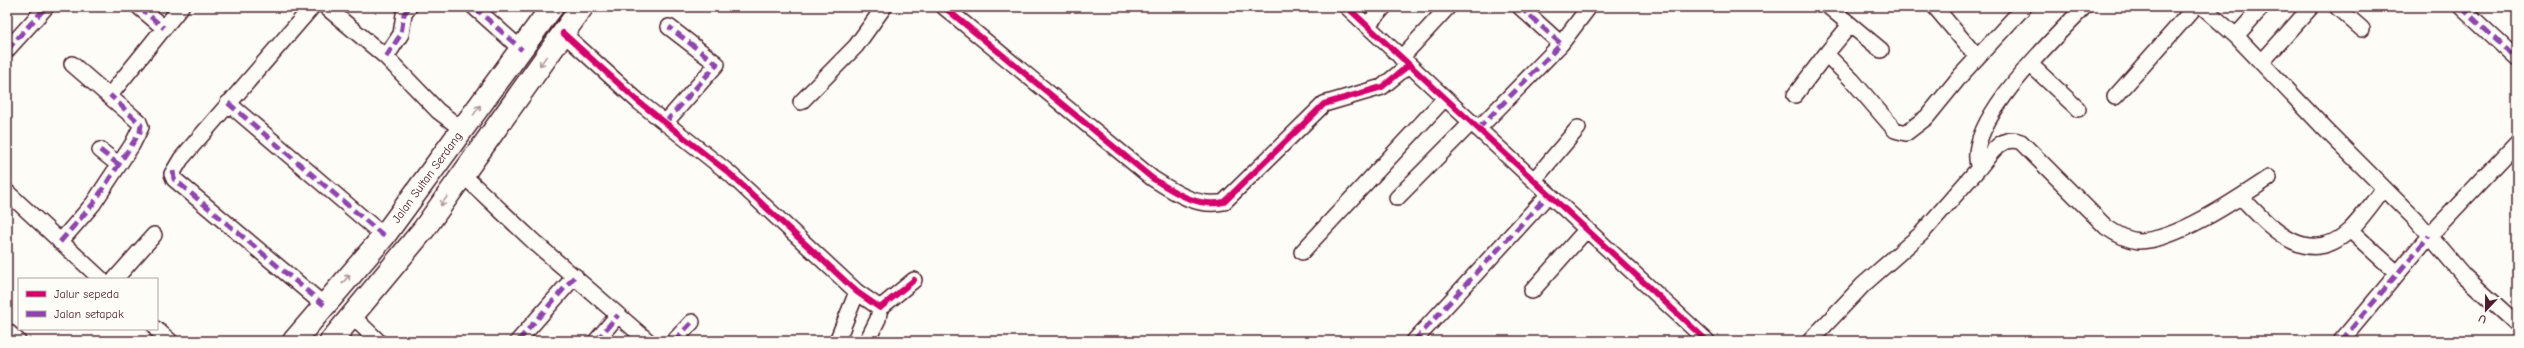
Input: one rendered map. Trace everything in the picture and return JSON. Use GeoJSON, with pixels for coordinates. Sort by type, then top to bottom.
{"type":"FeatureCollection","features":[{"type":"Feature","properties":{"kind":"highway","name":"Jalan Sultan Serdang"},"geometry":{"type":"LineString","coordinates":[[294,341],[384,236],[522,50],[552,7]]}},
{"type":"Feature","properties":{"kind":"highway"},"geometry":{"type":"LineString","coordinates":[[331,341],[424,229],[582,7]]}},
{"type":"Feature","properties":{"kind":"street"},"geometry":{"type":"LineString","coordinates":[[7,50],[46,7]]}},
{"type":"Feature","properties":{"kind":"street"},"geometry":{"type":"LineString","coordinates":[[139,7],[164,28]]}},
{"type":"Feature","properties":{"kind":"street"},"geometry":{"type":"LineString","coordinates":[[110,95],[181,7]]}},
{"type":"Feature","properties":{"kind":"street"},"geometry":{"type":"LineString","coordinates":[[312,7],[181,159],[173,171],[172,177],[324,305]]}},
{"type":"Feature","properties":{"kind":"street"},"geometry":{"type":"LineString","coordinates":[[326,7],[386,57],[438,111],[463,130]]}},
{"type":"Feature","properties":{"kind":"street"},"geometry":{"type":"LineString","coordinates":[[386,57],[401,34],[404,14],[409,7]]}},
{"type":"Feature","properties":{"kind":"street"},"geometry":{"type":"LineString","coordinates":[[474,7],[522,50]]}},
{"type":"Feature","properties":{"kind":"street"},"geometry":{"type":"LineString","coordinates":[[801,102],[856,46],[884,7]]}},
{"type":"Feature","properties":{"kind":"street"},"geometry":{"type":"LineString","coordinates":[[944,7],[1152,178],[1187,198],[1211,205],[1224,202],[1324,104],[1382,87],[1448,7]]}},
{"type":"Feature","properties":{"kind":"street"},"geometry":{"type":"LineString","coordinates":[[1347,7],[1707,341]]}},
{"type":"Feature","properties":{"kind":"street"},"geometry":{"type":"LineString","coordinates":[[1367,25],[1384,7]]}},
{"type":"Feature","properties":{"kind":"street"},"geometry":{"type":"LineString","coordinates":[[1520,7],[1561,44]]}},
{"type":"Feature","properties":{"kind":"street"},"geometry":{"type":"LineString","coordinates":[[1397,198],[1561,44],[1589,7]]}},
{"type":"Feature","properties":{"kind":"street"},"geometry":{"type":"LineString","coordinates":[[1829,7],[1881,50]]}},
{"type":"Feature","properties":{"kind":"street"},"geometry":{"type":"LineString","coordinates":[[1935,7],[1977,58]]}},
{"type":"Feature","properties":{"kind":"street"},"geometry":{"type":"LineString","coordinates":[[1826,54],[1852,80],[1886,121],[1900,133],[1906,133],[1920,124],[1977,58],[2024,7]]}},
{"type":"Feature","properties":{"kind":"street"},"geometry":{"type":"LineString","coordinates":[[1979,168],[1976,151],[1987,123],[2008,88],[2084,7]]}},
{"type":"Feature","properties":{"kind":"street"},"geometry":{"type":"LineString","coordinates":[[2115,97],[2195,7]]}},
{"type":"Feature","properties":{"kind":"street"},"geometry":{"type":"LineString","coordinates":[[2203,7],[2236,36],[2262,62],[2429,236],[2464,276],[2517,324]]}},
{"type":"Feature","properties":{"kind":"street"},"geometry":{"type":"LineString","coordinates":[[2236,36],[2262,7]]}},
{"type":"Feature","properties":{"kind":"street"},"geometry":{"type":"LineString","coordinates":[[2262,62],[2311,7]]}},
{"type":"Feature","properties":{"kind":"street"},"geometry":{"type":"LineString","coordinates":[[2337,7],[2362,29]]}},
{"type":"Feature","properties":{"kind":"street"},"geometry":{"type":"LineString","coordinates":[[2461,7],[2517,59]]}},
{"type":"Feature","properties":{"kind":"street"},"geometry":{"type":"LineString","coordinates":[[1795,95],[1850,25]]}},
{"type":"Feature","properties":{"kind":"street"},"geometry":{"type":"LineString","coordinates":[[665,123],[717,64],[668,26]]}},
{"type":"Feature","properties":{"kind":"street"},"geometry":{"type":"LineString","coordinates":[[563,33],[665,123],[729,173],[857,292],[880,308]]}},
{"type":"Feature","properties":{"kind":"street"},"geometry":{"type":"LineString","coordinates":[[60,242],[77,224],[119,165],[140,132],[141,125],[110,95],[72,64]]}},
{"type":"Feature","properties":{"kind":"street"},"geometry":{"type":"LineString","coordinates":[[2031,64],[2078,109]]}},
{"type":"Feature","properties":{"kind":"street"},"geometry":{"type":"LineString","coordinates":[[1302,252],[1445,98]]}},
{"type":"Feature","properties":{"kind":"street"},"geometry":{"type":"LineString","coordinates":[[228,103],[384,236]]}},
{"type":"Feature","properties":{"kind":"street"},"geometry":{"type":"LineString","coordinates":[[1534,180],[1578,128]]}},
{"type":"Feature","properties":{"kind":"street"},"geometry":{"type":"LineString","coordinates":[[1810,341],[1863,285],[1921,234],[2002,141],[2013,139],[2021,142],[2106,227],[2118,236],[2139,241],[2158,239],[2181,230],[2241,197],[2269,178]]}},
{"type":"Feature","properties":{"kind":"street"},"geometry":{"type":"LineString","coordinates":[[2341,341],[2429,236],[2517,143]]}},
{"type":"Feature","properties":{"kind":"street"},"geometry":{"type":"LineString","coordinates":[[100,150],[119,165]]}},
{"type":"Feature","properties":{"kind":"street"},"geometry":{"type":"LineString","coordinates":[[463,175],[533,241],[648,341]]}},
{"type":"Feature","properties":{"kind":"street"},"geometry":{"type":"LineString","coordinates":[[2241,197],[2272,229],[2294,243],[2307,246],[2322,246],[2350,230],[2383,189]]}},
{"type":"Feature","properties":{"kind":"street"},"geometry":{"type":"LineString","coordinates":[[7,192],[100,278]]}},
{"type":"Feature","properties":{"kind":"street"},"geometry":{"type":"LineString","coordinates":[[1414,341],[1549,194]]}},
{"type":"Feature","properties":{"kind":"street"},"geometry":{"type":"LineString","coordinates":[[1532,291],[1587,229]]}},
{"type":"Feature","properties":{"kind":"street"},"geometry":{"type":"LineString","coordinates":[[2350,230],[2397,273]]}},
{"type":"Feature","properties":{"kind":"street"},"geometry":{"type":"LineString","coordinates":[[116,278],[154,235]]}},
{"type":"Feature","properties":{"kind":"street"},"geometry":{"type":"LineString","coordinates":[[518,341],[575,276]]}},
{"type":"Feature","properties":{"kind":"street"},"geometry":{"type":"LineString","coordinates":[[867,341],[878,319],[880,308],[914,280]]}},
{"type":"Feature","properties":{"kind":"street"},"geometry":{"type":"LineString","coordinates":[[837,341],[857,292]]}},
{"type":"Feature","properties":{"kind":"street"},"geometry":{"type":"LineString","coordinates":[[596,341],[618,315]]}},
{"type":"Feature","properties":{"kind":"street"},"geometry":{"type":"LineString","coordinates":[[352,316],[378,341]]}},
{"type":"Feature","properties":{"kind":"street"},"geometry":{"type":"LineString","coordinates":[[674,341],[692,322]]}},
{"type":"Feature","properties":{"kind":"street"},"geometry":{"type":"LineString","coordinates":[[157,330],[170,341]]}},
{"type":"Feature","properties":{"kind":"street"},"geometry":{"type":"LineString","coordinates":[[7,331],[18,341]]}},
{"type":"Feature","properties":{"kind":"marked path"},"geometry":{"type":"LineString","coordinates":[[7,50],[46,7]]}},
{"type":"Feature","properties":{"kind":"marked path"},"geometry":{"type":"LineString","coordinates":[[139,7],[164,28]]}},
{"type":"Feature","properties":{"kind":"marked path"},"geometry":{"type":"LineString","coordinates":[[386,57],[401,34],[404,14],[409,7]]}},
{"type":"Feature","properties":{"kind":"marked path"},"geometry":{"type":"LineString","coordinates":[[474,7],[522,50]]}},
{"type":"Feature","properties":{"kind":"marked path"},"geometry":{"type":"LineString","coordinates":[[1478,129],[1561,44],[1520,7]]}},
{"type":"Feature","properties":{"kind":"marked path"},"geometry":{"type":"LineString","coordinates":[[2461,7],[2517,59]]}},
{"type":"Feature","properties":{"kind":"marked path"},"geometry":{"type":"LineString","coordinates":[[665,123],[717,64],[669,27]]}},
{"type":"Feature","properties":{"kind":"marked path"},"geometry":{"type":"LineString","coordinates":[[60,242],[93,204],[140,132],[141,125],[110,95]]}},
{"type":"Feature","properties":{"kind":"marked path"},"geometry":{"type":"LineString","coordinates":[[228,103],[384,236]]}},
{"type":"Feature","properties":{"kind":"marked path"},"geometry":{"type":"LineString","coordinates":[[100,150],[119,165]]}},
{"type":"Feature","properties":{"kind":"marked path"},"geometry":{"type":"LineString","coordinates":[[173,171],[174,179],[324,305]]}},
{"type":"Feature","properties":{"kind":"marked path"},"geometry":{"type":"LineString","coordinates":[[1414,341],[1549,194]]}},
{"type":"Feature","properties":{"kind":"marked path"},"geometry":{"type":"LineString","coordinates":[[2341,341],[2429,236]]}},
{"type":"Feature","properties":{"kind":"marked path"},"geometry":{"type":"LineString","coordinates":[[518,341],[575,276]]}},
{"type":"Feature","properties":{"kind":"marked path"},"geometry":{"type":"LineString","coordinates":[[596,341],[618,315]]}},
{"type":"Feature","properties":{"kind":"marked path"},"geometry":{"type":"LineString","coordinates":[[674,341],[692,322]]}},
{"type":"Feature","properties":{"kind":"cycle path"},"geometry":{"type":"LineString","coordinates":[[944,7],[1152,178],[1186,198],[1204,203],[1224,202],[1324,104],[1382,87],[1409,65]]}},
{"type":"Feature","properties":{"kind":"cycle path"},"geometry":{"type":"LineString","coordinates":[[1347,7],[1707,341]]}},
{"type":"Feature","properties":{"kind":"cycle path"},"geometry":{"type":"LineString","coordinates":[[563,33],[639,102],[729,173],[857,292],[880,308],[914,280]]}}]}
